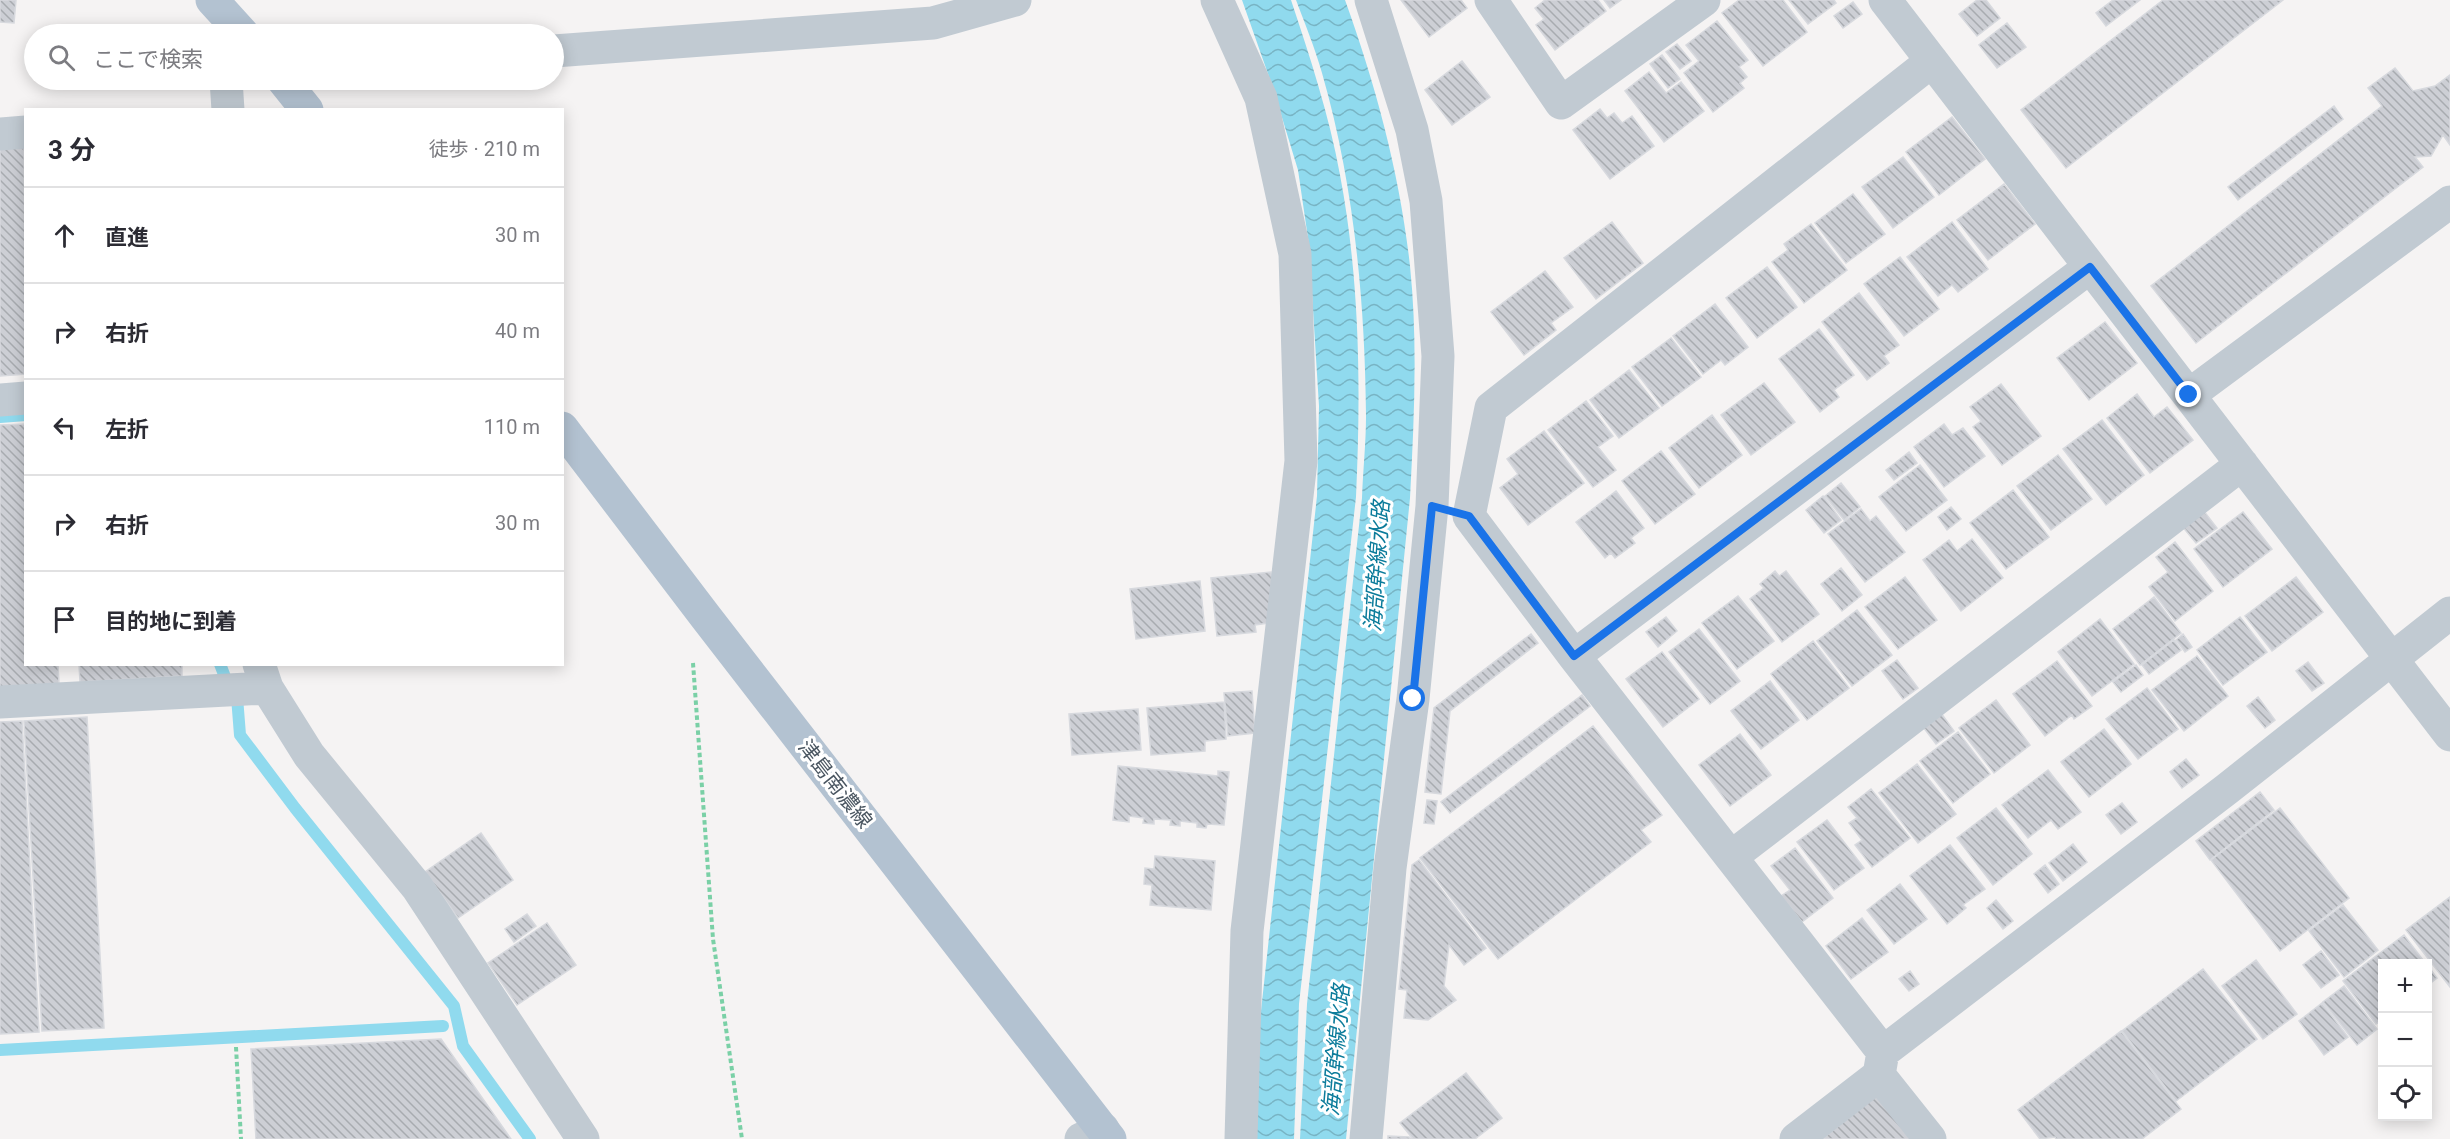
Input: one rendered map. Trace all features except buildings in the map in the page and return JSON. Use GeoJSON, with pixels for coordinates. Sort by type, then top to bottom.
{"type":"FeatureCollection","features":[{"type":"Feature","properties":{"kind":"main road"},"geometry":{"type":"LineString","coordinates":[[291,90],[305,108]]}},
{"type":"Feature","properties":{"kind":"main road","name":"津島南濃線"},"geometry":{"type":"LineString","coordinates":[[564,431],[1098,1136]]}},
{"type":"Feature","properties":{"kind":"street"},"geometry":{"type":"LineString","coordinates":[[564,50],[1015,0]]}},
{"type":"Feature","properties":{"kind":"street"},"geometry":{"type":"LineString","coordinates":[[1217,0],[1261,98],[1295,254],[1301,461],[1247,931],[1241,1139]]}},
{"type":"Feature","properties":{"kind":"street"},"geometry":{"type":"LineString","coordinates":[[1366,1139],[1390,868],[1413,699],[1432,506],[1438,356],[1426,201],[1412,130],[1371,0]]}},
{"type":"Feature","properties":{"kind":"street"},"geometry":{"type":"LineString","coordinates":[[1491,0],[1561,104],[1704,0]]}},
{"type":"Feature","properties":{"kind":"street"},"geometry":{"type":"LineString","coordinates":[[1885,0],[2450,735]]}},
{"type":"Feature","properties":{"kind":"street"},"geometry":{"type":"LineString","coordinates":[[1469,516],[1491,408],[1932,61]]}},
{"type":"Feature","properties":{"kind":"street"},"geometry":{"type":"LineString","coordinates":[[227,90],[228,108]]}},
{"type":"Feature","properties":{"kind":"street"},"geometry":{"type":"LineString","coordinates":[[0,134],[24,132]]}},
{"type":"Feature","properties":{"kind":"street"},"geometry":{"type":"LineString","coordinates":[[2189,395],[2450,202]]}},
{"type":"Feature","properties":{"kind":"street"},"geometry":{"type":"LineString","coordinates":[[1574,656],[2090,267]]}},
{"type":"Feature","properties":{"kind":"street"},"geometry":{"type":"LineString","coordinates":[[0,400],[24,398]]}},
{"type":"Feature","properties":{"kind":"street"},"geometry":{"type":"LineString","coordinates":[[1731,857],[2242,464]]}},
{"type":"Feature","properties":{"kind":"street"},"geometry":{"type":"LineString","coordinates":[[1432,506],[1469,516],[1574,656],[1731,857],[1881,1063],[1929,1139]]}},
{"type":"Feature","properties":{"kind":"street"},"geometry":{"type":"LineString","coordinates":[[1796,1139],[1881,1063],[2450,613]]}},
{"type":"Feature","properties":{"kind":"street"},"geometry":{"type":"LineString","coordinates":[[0,702],[263,676],[309,755],[417,887],[583,1139]]}},
{"type":"Feature","properties":{"kind":"path"},"geometry":{"type":"LineString","coordinates":[[705,616],[693,659],[713,939],[742,1139]]}},
{"type":"Feature","properties":{"kind":"path"},"geometry":{"type":"LineString","coordinates":[[236,1047],[241,1139]]}},
{"type":"Feature","properties":{"kind":"water"},"geometry":{"type":"Polygon","coordinates":[[[1242,0],[1291,0],[1325,108],[1336,153],[1352,255],[1357,335],[1356,497],[1299,1004],[1294,1139],[1257,1139],[1256,1057],[1317,496],[1319,406],[1309,245],[1298,170],[1273,88],[1242,0]]]}},
{"type":"Feature","properties":{"kind":"water","name":"海部幹線水路"},"geometry":{"type":"Polygon","coordinates":[[[1296,0],[1345,0],[1377,98],[1393,165],[1406,232],[1414,324],[1414,411],[1410,498],[1346,1139],[1300,1139],[1307,1004],[1362,498],[1366,426],[1365,373],[1360,286],[1350,200],[1322,73],[1296,0]]]}},
{"type":"Feature","properties":{"kind":"waterway"},"geometry":{"type":"LineString","coordinates":[[0,417],[24,415]]}},
{"type":"Feature","properties":{"kind":"waterway"},"geometry":{"type":"LineString","coordinates":[[221,666],[225,677]]}},
{"type":"Feature","properties":{"kind":"waterway"},"geometry":{"type":"LineString","coordinates":[[237,697],[240,735],[295,808],[454,1006],[463,1046],[530,1139]]}},
{"type":"Feature","properties":{"kind":"waterway"},"geometry":{"type":"LineString","coordinates":[[0,1050],[443,1026]]}},
{"type":"Feature","properties":{"kind":"route"},"geometry":{"type":"LineString","coordinates":[[1413,699],[1432,506],[1469,516],[1574,656],[2090,267],[2189,395]]}}]}
